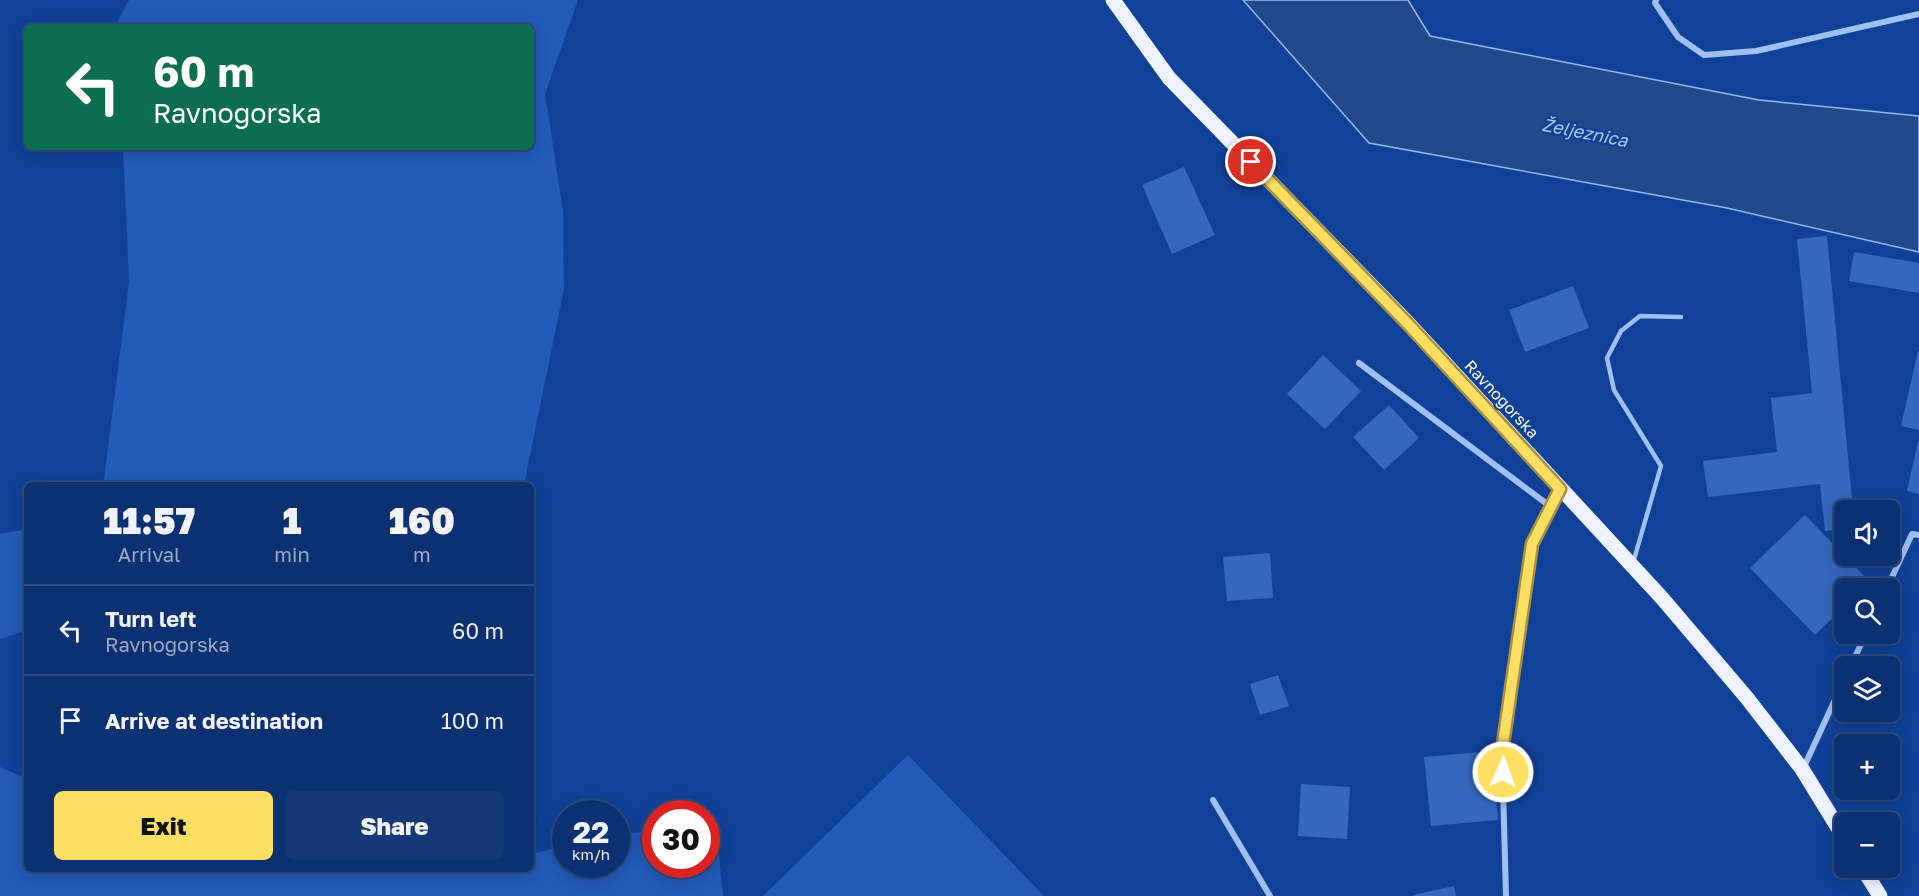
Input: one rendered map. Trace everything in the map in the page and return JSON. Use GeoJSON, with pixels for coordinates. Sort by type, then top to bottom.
{"type":"FeatureCollection","features":[{"type":"Feature","properties":{"kind":"main road","name":"Ravnogorska"},"geometry":{"type":"LineString","coordinates":[[1113,0],[1169,78],[1408,324],[1662,598],[1747,698],[1802,769],[1834,821]]}},
{"type":"Feature","properties":{"kind":"main road"},"geometry":{"type":"LineString","coordinates":[[1869,878],[1880,896]]}},
{"type":"Feature","properties":{"kind":"street"},"geometry":{"type":"LineString","coordinates":[[1656,0],[1655,3],[1678,37],[1704,55],[1756,51],[1919,14]]}},
{"type":"Feature","properties":{"kind":"street"},"geometry":{"type":"LineString","coordinates":[[1359,363],[1551,507]]}},
{"type":"Feature","properties":{"kind":"street"},"geometry":{"type":"LineString","coordinates":[[1506,896],[1502,751],[1532,544],[1560,489]]}},
{"type":"Feature","properties":{"kind":"street"},"geometry":{"type":"LineString","coordinates":[[1892,578],[1912,534],[1919,535]]}},
{"type":"Feature","properties":{"kind":"street"},"geometry":{"type":"LineString","coordinates":[[1802,769],[1834,701]]}},
{"type":"Feature","properties":{"kind":"street"},"geometry":{"type":"LineString","coordinates":[[1213,800],[1270,896]]}},
{"type":"Feature","properties":{"kind":"lane"},"geometry":{"type":"LineString","coordinates":[[1632,566],[1661,466],[1614,390],[1607,358],[1620,331],[1640,316],[1681,317]]}},
{"type":"Feature","properties":{"kind":"shaded area"},"geometry":{"type":"Polygon","coordinates":[[[129,0],[578,0],[545,94],[563,211],[564,289],[524,482],[100,482],[104,479],[129,282],[123,150],[534,150],[534,24],[116,24],[129,0]]]}},
{"type":"Feature","properties":{"kind":"shaded area"},"geometry":{"type":"Polygon","coordinates":[[[24,530],[24,631],[0,639],[0,534],[24,530]]]}},
{"type":"Feature","properties":{"kind":"shaded area"},"geometry":{"type":"Polygon","coordinates":[[[908,755],[1044,896],[763,896],[908,755]]]}},
{"type":"Feature","properties":{"kind":"shaded area"},"geometry":{"type":"Polygon","coordinates":[[[0,767],[24,778],[24,872],[534,872],[534,853],[552,849],[552,878],[630,878],[630,833],[642,832],[642,878],[720,878],[720,866],[723,896],[0,896],[0,767]]]}},
{"type":"Feature","properties":{"kind":"water","name":"Željeznica"},"geometry":{"type":"Polygon","coordinates":[[[1243,0],[1408,0],[1430,36],[1759,100],[1919,116],[1919,252],[1727,208],[1369,143],[1243,0]]]}},
{"type":"Feature","properties":{"kind":"building"},"geometry":{"type":"Polygon","coordinates":[[[1184,167],[1215,235],[1172,254],[1142,185],[1184,167]]]}},
{"type":"Feature","properties":{"kind":"building"},"geometry":{"type":"Polygon","coordinates":[[[1827,236],[1852,500],[1834,500],[1834,530],[1825,531],[1820,484],[1708,497],[1703,461],[1777,452],[1771,398],[1812,393],[1797,239],[1827,236]]]}},
{"type":"Feature","properties":{"kind":"building"},"geometry":{"type":"Polygon","coordinates":[[[1854,252],[1919,263],[1919,293],[1849,281],[1854,252]]]}},
{"type":"Feature","properties":{"kind":"building"},"geometry":{"type":"Polygon","coordinates":[[[1573,286],[1589,328],[1525,352],[1509,310],[1573,286]]]}},
{"type":"Feature","properties":{"kind":"building"},"geometry":{"type":"Polygon","coordinates":[[[1919,351],[1919,430],[1901,426],[1919,351]]]}},
{"type":"Feature","properties":{"kind":"building"},"geometry":{"type":"Polygon","coordinates":[[[1323,355],[1361,391],[1325,429],[1287,394],[1323,355]]]}},
{"type":"Feature","properties":{"kind":"building"},"geometry":{"type":"Polygon","coordinates":[[[1389,405],[1419,438],[1384,470],[1353,437],[1389,405]]]}},
{"type":"Feature","properties":{"kind":"building"},"geometry":{"type":"Polygon","coordinates":[[[1919,442],[1919,494],[1907,491],[1919,442]]]}},
{"type":"Feature","properties":{"kind":"building"},"geometry":{"type":"Polygon","coordinates":[[[1805,515],[1834,545],[1834,566],[1854,566],[1866,578],[1834,578],[1834,617],[1815,635],[1750,568],[1805,515]]]}},
{"type":"Feature","properties":{"kind":"building"},"geometry":{"type":"Polygon","coordinates":[[[1270,553],[1273,598],[1227,601],[1223,557],[1270,553]]]}},
{"type":"Feature","properties":{"kind":"building"},"geometry":{"type":"Polygon","coordinates":[[[1278,675],[1289,706],[1260,715],[1250,684],[1278,675]]]}},
{"type":"Feature","properties":{"kind":"building"},"geometry":{"type":"Polygon","coordinates":[[[1492,751],[1498,820],[1431,826],[1424,757],[1492,751]]]}},
{"type":"Feature","properties":{"kind":"building"},"geometry":{"type":"Polygon","coordinates":[[[1301,784],[1350,787],[1347,839],[1298,836],[1301,784]]]}},
{"type":"Feature","properties":{"kind":"building"},"geometry":{"type":"Polygon","coordinates":[[[1454,886],[1456,896],[1413,895],[1454,886]]]}},
{"type":"Feature","properties":{"kind":"route"},"geometry":{"type":"LineString","coordinates":[[1251,162],[1408,324],[1560,489],[1532,544],[1502,751],[1503,772]]}}]}
